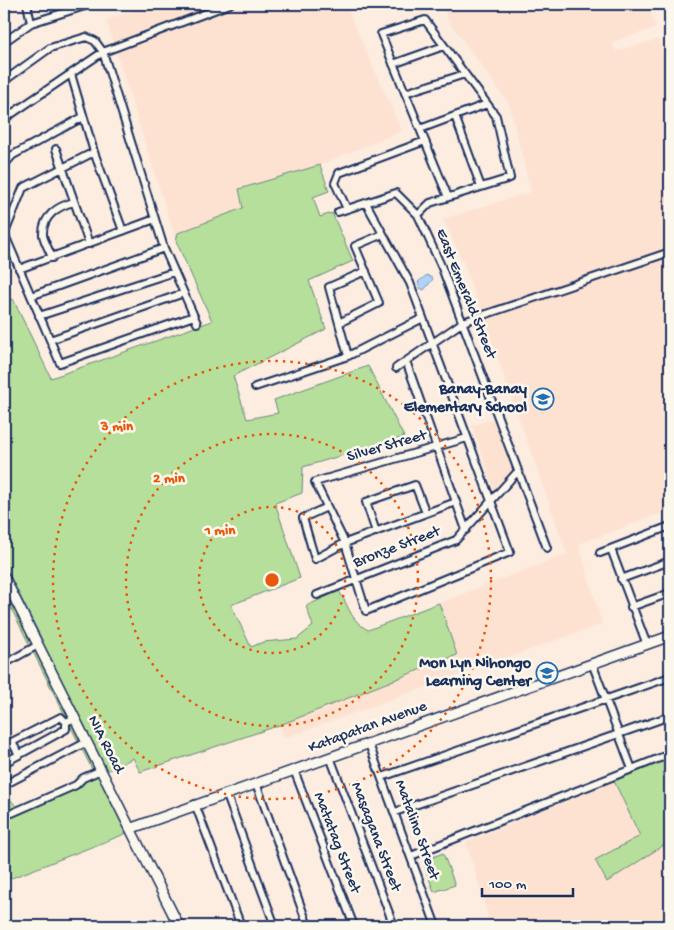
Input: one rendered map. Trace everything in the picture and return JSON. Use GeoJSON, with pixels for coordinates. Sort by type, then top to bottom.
{"type":"FeatureCollection","features":[{"type":"Feature","properties":{"kind":"street"},"geometry":{"type":"LineString","coordinates":[[27,4],[31,23]]}},
{"type":"Feature","properties":{"kind":"street"},"geometry":{"type":"LineString","coordinates":[[61,4],[63,12]]}},
{"type":"Feature","properties":{"kind":"street"},"geometry":{"type":"LineString","coordinates":[[4,41],[31,23],[91,4]]}},
{"type":"Feature","properties":{"kind":"street"},"geometry":{"type":"LineString","coordinates":[[4,119],[103,52],[230,4]]}},
{"type":"Feature","properties":{"kind":"street"},"geometry":{"type":"LineString","coordinates":[[418,215],[430,203],[510,178],[496,116],[425,20],[381,34],[448,197]]}},
{"type":"Feature","properties":{"kind":"street"},"geometry":{"type":"LineString","coordinates":[[4,81],[50,48],[86,37],[95,41],[103,52],[164,248],[196,319],[60,363],[4,233],[23,188],[63,166],[94,152]]}},
{"type":"Feature","properties":{"kind":"street"},"geometry":{"type":"LineString","coordinates":[[393,64],[444,46]]}},
{"type":"Feature","properties":{"kind":"street"},"geometry":{"type":"LineString","coordinates":[[71,74],[94,152],[123,231]]}},
{"type":"Feature","properties":{"kind":"street"},"geometry":{"type":"LineString","coordinates":[[405,93],[465,74]]}},
{"type":"Feature","properties":{"kind":"street"},"geometry":{"type":"LineString","coordinates":[[420,129],[487,104]]}},
{"type":"Feature","properties":{"kind":"street"},"geometry":{"type":"LineString","coordinates":[[455,116],[481,187]]}},
{"type":"Feature","properties":{"kind":"street"},"geometry":{"type":"LineString","coordinates":[[4,165],[13,155],[83,117]]}},
{"type":"Feature","properties":{"kind":"street"},"geometry":{"type":"LineString","coordinates":[[347,209],[335,183],[339,173],[425,141]]}},
{"type":"Feature","properties":{"kind":"street"},"geometry":{"type":"LineString","coordinates":[[56,150],[89,244]]}},
{"type":"Feature","properties":{"kind":"street","name":"East Emerald Street"},"geometry":{"type":"LineString","coordinates":[[338,212],[396,193],[418,215],[442,268],[463,322],[547,548]]}},
{"type":"Feature","properties":{"kind":"street"},"geometry":{"type":"LineString","coordinates":[[52,258],[43,235],[48,216],[62,206],[74,202]]}},
{"type":"Feature","properties":{"kind":"street"},"geometry":{"type":"LineString","coordinates":[[366,203],[410,283],[510,552],[366,611],[354,578],[345,543],[327,507],[303,518],[315,558],[345,543],[456,502]]}},
{"type":"Feature","properties":{"kind":"street"},"geometry":{"type":"LineString","coordinates":[[20,269],[155,219]]}},
{"type":"Feature","properties":{"kind":"street"},"geometry":{"type":"LineString","coordinates":[[339,323],[379,303],[355,246],[383,234]]}},
{"type":"Feature","properties":{"kind":"street"},"geometry":{"type":"LineString","coordinates":[[31,296],[164,248]]}},
{"type":"Feature","properties":{"kind":"street"},"geometry":{"type":"LineString","coordinates":[[396,368],[463,322],[670,252]]}},
{"type":"Feature","properties":{"kind":"street"},"geometry":{"type":"LineString","coordinates":[[348,356],[329,287],[366,271]]}},
{"type":"Feature","properties":{"kind":"street"},"geometry":{"type":"LineString","coordinates":[[39,316],[174,272]]}},
{"type":"Feature","properties":{"kind":"street"},"geometry":{"type":"LineString","coordinates":[[50,340],[184,293]]}},
{"type":"Feature","properties":{"kind":"street"},"geometry":{"type":"LineString","coordinates":[[256,387],[348,356],[423,318]]}},
{"type":"Feature","properties":{"kind":"street"},"geometry":{"type":"LineString","coordinates":[[406,362],[466,530]]}},
{"type":"Feature","properties":{"kind":"street","name":"Silver Street"},"geometry":{"type":"LineString","coordinates":[[327,507],[315,482],[467,438]]}},
{"type":"Feature","properties":{"kind":"street","name":"Bronze Street"},"geometry":{"type":"LineString","coordinates":[[317,595],[354,578],[456,540],[518,471]]}},
{"type":"Feature","properties":{"kind":"street"},"geometry":{"type":"LineString","coordinates":[[376,532],[366,502],[415,485],[426,513]]}},
{"type":"Feature","properties":{"kind":"street"},"geometry":{"type":"LineString","coordinates":[[600,554],[670,526]]}},
{"type":"Feature","properties":{"kind":"street"},"geometry":{"type":"LineString","coordinates":[[611,549],[631,607],[647,645]]}},
{"type":"Feature","properties":{"kind":"street"},"geometry":{"type":"LineString","coordinates":[[621,579],[670,561]]}},
{"type":"Feature","properties":{"kind":"street","name":"NIA Road"},"geometry":{"type":"LineString","coordinates":[[4,577],[132,828],[179,926]]}},
{"type":"Feature","properties":{"kind":"street"},"geometry":{"type":"LineString","coordinates":[[631,607],[670,593]]}},
{"type":"Feature","properties":{"kind":"street","name":"Katapatan Avenue"},"geometry":{"type":"LineString","coordinates":[[132,828],[256,782],[369,744],[670,636]]}},
{"type":"Feature","properties":{"kind":"street"},"geometry":{"type":"LineString","coordinates":[[4,664],[38,645]]}},
{"type":"Feature","properties":{"kind":"street"},"geometry":{"type":"LineString","coordinates":[[592,663],[632,769]]}},
{"type":"Feature","properties":{"kind":"street"},"geometry":{"type":"LineString","coordinates":[[382,777],[670,677]]}},
{"type":"Feature","properties":{"kind":"street"},"geometry":{"type":"LineString","coordinates":[[395,812],[670,716]]}},
{"type":"Feature","properties":{"kind":"street"},"geometry":{"type":"LineString","coordinates":[[4,746],[61,717],[66,722],[66,729],[4,764]]}},
{"type":"Feature","properties":{"kind":"street"},"geometry":{"type":"LineString","coordinates":[[66,722],[75,718]]}},
{"type":"Feature","properties":{"kind":"street"},"geometry":{"type":"LineString","coordinates":[[12,742],[19,755]]}},
{"type":"Feature","properties":{"kind":"street"},"geometry":{"type":"LineString","coordinates":[[4,785],[87,742]]}},
{"type":"Feature","properties":{"kind":"street","name":"Matalino Street"},"geometry":{"type":"LineString","coordinates":[[369,744],[436,926]]}},
{"type":"Feature","properties":{"kind":"street"},"geometry":{"type":"LineString","coordinates":[[411,856],[670,754]]}},
{"type":"Feature","properties":{"kind":"street","name":"Masagana Street"},"geometry":{"type":"LineString","coordinates":[[330,757],[394,926]]}},
{"type":"Feature","properties":{"kind":"street"},"geometry":{"type":"LineString","coordinates":[[12,814],[76,785],[83,778],[101,770]]}},
{"type":"Feature","properties":{"kind":"street","name":"Matatag Street"},"geometry":{"type":"LineString","coordinates":[[294,770],[354,926]]}},
{"type":"Feature","properties":{"kind":"street"},"geometry":{"type":"LineString","coordinates":[[256,782],[308,926]]}},
{"type":"Feature","properties":{"kind":"street"},"geometry":{"type":"LineString","coordinates":[[226,793],[276,926]]}},
{"type":"Feature","properties":{"kind":"street"},"geometry":{"type":"LineString","coordinates":[[195,804],[241,926]]}},
{"type":"Feature","properties":{"kind":"shaded area"},"geometry":{"type":"Polygon","coordinates":[[[154,4],[345,4],[402,131],[320,165],[239,189],[244,208],[178,233],[176,241],[106,20],[154,4]]]}},
{"type":"Feature","properties":{"kind":"shaded area"},"geometry":{"type":"Polygon","coordinates":[[[442,4],[669,4],[650,10],[656,28],[612,42],[616,51],[659,39],[670,75],[670,510],[579,544],[602,624],[284,738],[265,676],[368,630],[567,554],[464,264],[443,219],[531,192],[509,104],[447,19],[442,4]]]}},
{"type":"Feature","properties":{"kind":"shaded area"},"geometry":{"type":"Polygon","coordinates":[[[495,419],[514,468],[494,490],[472,425],[495,419]]]}},
{"type":"Feature","properties":{"kind":"shaded area"},"geometry":{"type":"Polygon","coordinates":[[[670,758],[670,926],[491,926],[466,842],[670,758]]]}},
{"type":"Feature","properties":{"kind":"green space"},"geometry":{"type":"Polygon","coordinates":[[[320,165],[329,191],[313,197],[320,217],[332,213],[353,261],[309,281],[326,329],[233,376],[247,419],[278,413],[274,400],[368,366],[404,437],[303,467],[302,493],[275,503],[300,578],[231,605],[251,647],[263,642],[297,639],[313,626],[306,606],[339,591],[354,618],[368,630],[439,603],[457,655],[280,725],[140,772],[133,758],[99,775],[126,827],[125,834],[4,881],[4,796],[6,794],[19,810],[95,775],[11,608],[4,611],[4,519],[10,515],[4,502],[4,302],[13,299],[51,378],[212,321],[176,241],[178,233],[243,208],[239,189],[320,165]]]}},
{"type":"Feature","properties":{"kind":"green space"},"geometry":{"type":"Polygon","coordinates":[[[670,758],[670,841],[607,882],[595,860],[640,836],[614,781],[670,758]]]}},
{"type":"Feature","properties":{"kind":"green space"},"geometry":{"type":"Polygon","coordinates":[[[443,853],[455,885],[434,892],[423,861],[443,853]]]}},
{"type":"Feature","properties":{"kind":"water"},"geometry":{"type":"Polygon","coordinates":[[[427,275],[433,279],[424,290],[420,288],[418,282],[427,275]]]}},
{"type":"Feature","properties":{"kind":"waterway"},"geometry":{"type":"LineString","coordinates":[[4,565],[43,643]]}},
{"type":"Feature","properties":{"kind":"place","name":"Banay-Banay Elementary School"},"geometry":{"type":"Point","coordinates":[543,399]}},
{"type":"Feature","properties":{"kind":"place","name":"Mon Lyn Nihongo Learning Center"},"geometry":{"type":"Point","coordinates":[547,673]}}]}
